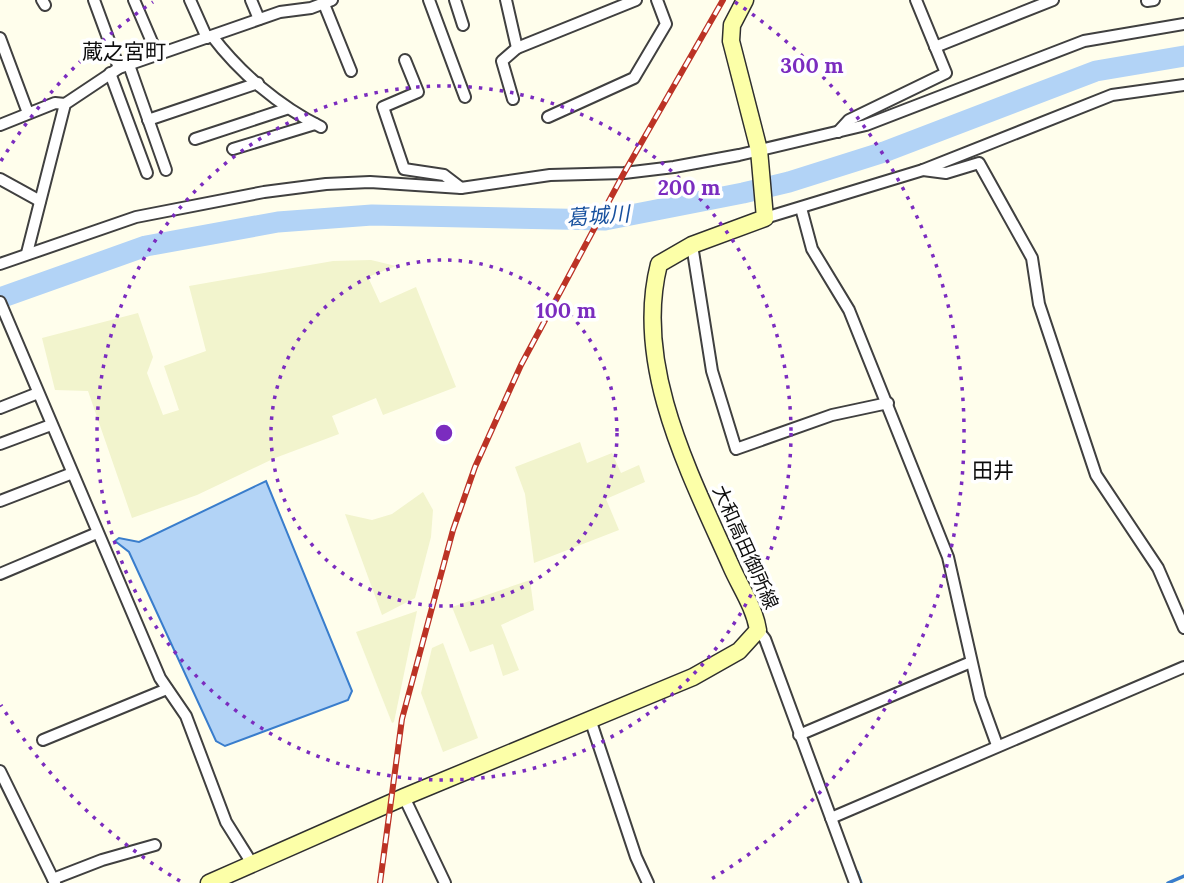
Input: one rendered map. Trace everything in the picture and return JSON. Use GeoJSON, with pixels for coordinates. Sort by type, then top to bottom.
{"type":"FeatureCollection","features":[{"type":"Feature","properties":{"kind":"main road"},"geometry":{"type":"LineString","coordinates":[[746,0],[732,25],[731,41],[760,156],[764,212]]}},
{"type":"Feature","properties":{"kind":"main road","name":"大和高田御所線"},"geometry":{"type":"LineString","coordinates":[[209,883],[404,797],[693,677],[739,651],[758,629],[755,615],[731,567],[678,442],[659,385],[652,293],[659,264],[692,245],[764,212]]}},
{"type":"Feature","properties":{"kind":"street"},"geometry":{"type":"LineString","coordinates":[[94,0],[119,68],[147,173]]}},
{"type":"Feature","properties":{"kind":"street"},"geometry":{"type":"LineString","coordinates":[[134,0],[158,56]]}},
{"type":"Feature","properties":{"kind":"street"},"geometry":{"type":"LineString","coordinates":[[190,0],[210,37],[225,53],[286,109],[318,126],[233,149]]}},
{"type":"Feature","properties":{"kind":"street"},"geometry":{"type":"LineString","coordinates":[[251,0],[259,19]]}},
{"type":"Feature","properties":{"kind":"street"},"geometry":{"type":"LineString","coordinates":[[429,0],[465,97]]}},
{"type":"Feature","properties":{"kind":"street"},"geometry":{"type":"LineString","coordinates":[[455,0],[463,24]]}},
{"type":"Feature","properties":{"kind":"street"},"geometry":{"type":"LineString","coordinates":[[506,0],[517,48]]}},
{"type":"Feature","properties":{"kind":"street"},"geometry":{"type":"LineString","coordinates":[[513,99],[502,61],[517,48],[636,0]]}},
{"type":"Feature","properties":{"kind":"street"},"geometry":{"type":"LineString","coordinates":[[548,117],[634,78],[666,24],[657,0]]}},
{"type":"Feature","properties":{"kind":"street"},"geometry":{"type":"LineString","coordinates":[[836,135],[849,120],[946,73],[916,0]]}},
{"type":"Feature","properties":{"kind":"street"},"geometry":{"type":"LineString","coordinates":[[935,47],[1053,0]]}},
{"type":"Feature","properties":{"kind":"street"},"geometry":{"type":"LineString","coordinates":[[0,125],[55,103],[65,104],[119,68],[299,5],[328,2],[351,71]]}},
{"type":"Feature","properties":{"kind":"street"},"geometry":{"type":"LineString","coordinates":[[0,264],[136,217],[264,192],[326,184],[370,182],[460,188],[550,175],[624,173],[760,156],[836,135],[1084,41],[1184,24]]}},
{"type":"Feature","properties":{"kind":"street"},"geometry":{"type":"LineString","coordinates":[[0,38],[28,113]]}},
{"type":"Feature","properties":{"kind":"street"},"geometry":{"type":"LineString","coordinates":[[405,60],[418,92],[383,107],[404,169],[444,175],[460,188]]}},
{"type":"Feature","properties":{"kind":"street"},"geometry":{"type":"LineString","coordinates":[[119,68],[148,120],[166,170]]}},
{"type":"Feature","properties":{"kind":"street"},"geometry":{"type":"LineString","coordinates":[[148,120],[258,83]]}},
{"type":"Feature","properties":{"kind":"street"},"geometry":{"type":"LineString","coordinates":[[764,212],[802,208],[923,170],[1112,95],[1184,85]]}},
{"type":"Feature","properties":{"kind":"street"},"geometry":{"type":"LineString","coordinates":[[27,253],[65,104]]}},
{"type":"Feature","properties":{"kind":"street"},"geometry":{"type":"LineString","coordinates":[[195,139],[286,109]]}},
{"type":"Feature","properties":{"kind":"street"},"geometry":{"type":"LineString","coordinates":[[923,170],[946,173],[979,163],[1006,207],[1032,258],[1039,304],[1096,475],[1158,568],[1184,628]]}},
{"type":"Feature","properties":{"kind":"street"},"geometry":{"type":"LineString","coordinates":[[0,179],[40,201]]}},
{"type":"Feature","properties":{"kind":"street"},"geometry":{"type":"LineString","coordinates":[[802,208],[812,249],[849,310],[948,557],[980,698],[997,745]]}},
{"type":"Feature","properties":{"kind":"street"},"geometry":{"type":"LineString","coordinates":[[692,245],[712,371],[736,449],[832,415],[888,403]]}},
{"type":"Feature","properties":{"kind":"street"},"geometry":{"type":"LineString","coordinates":[[0,302],[6,327],[38,393],[71,474],[167,689],[186,716],[226,822],[253,865]]}},
{"type":"Feature","properties":{"kind":"street"},"geometry":{"type":"LineString","coordinates":[[0,408],[38,393]]}},
{"type":"Feature","properties":{"kind":"street"},"geometry":{"type":"LineString","coordinates":[[0,444],[51,425]]}},
{"type":"Feature","properties":{"kind":"street"},"geometry":{"type":"LineString","coordinates":[[0,501],[71,474]]}},
{"type":"Feature","properties":{"kind":"street"},"geometry":{"type":"LineString","coordinates":[[0,574],[97,533]]}},
{"type":"Feature","properties":{"kind":"street"},"geometry":{"type":"LineString","coordinates":[[758,629],[765,639],[855,883]]}},
{"type":"Feature","properties":{"kind":"street"},"geometry":{"type":"LineString","coordinates":[[799,735],[971,662]]}},
{"type":"Feature","properties":{"kind":"street"},"geometry":{"type":"LineString","coordinates":[[831,818],[1184,667]]}},
{"type":"Feature","properties":{"kind":"street"},"geometry":{"type":"LineString","coordinates":[[43,740],[167,689]]}},
{"type":"Feature","properties":{"kind":"street"},"geometry":{"type":"LineString","coordinates":[[590,719],[636,857],[648,883]]}},
{"type":"Feature","properties":{"kind":"street"},"geometry":{"type":"LineString","coordinates":[[0,771],[54,881],[102,860],[155,845]]}},
{"type":"Feature","properties":{"kind":"street"},"geometry":{"type":"LineString","coordinates":[[404,797],[445,883]]}},
{"type":"Feature","properties":{"kind":"green space"},"geometry":{"type":"Polygon","coordinates":[[[371,260],[396,266],[368,277],[380,303],[416,287],[456,387],[383,415],[376,398],[332,416],[339,434],[275,458],[197,495],[132,518],[88,391],[55,390],[42,338],[138,313],[153,357],[147,373],[163,415],[179,410],[164,366],[206,351],[189,286],[333,261],[371,260]]]}},
{"type":"Feature","properties":{"kind":"green space"},"geometry":{"type":"Polygon","coordinates":[[[580,442],[587,463],[612,453],[621,473],[639,465],[645,482],[606,499],[619,530],[534,563],[525,494],[515,467],[580,442]]]}},
{"type":"Feature","properties":{"kind":"green space"},"geometry":{"type":"Polygon","coordinates":[[[423,492],[433,510],[431,537],[415,598],[382,615],[345,514],[372,520],[392,514],[423,492]]]}},
{"type":"Feature","properties":{"kind":"green space"},"geometry":{"type":"Polygon","coordinates":[[[530,580],[534,610],[501,625],[519,670],[503,676],[493,644],[470,652],[452,607],[530,580]]]}},
{"type":"Feature","properties":{"kind":"green space"},"geometry":{"type":"Polygon","coordinates":[[[417,611],[394,722],[392,723],[356,632],[417,611]]]}},
{"type":"Feature","properties":{"kind":"green space"},"geometry":{"type":"Polygon","coordinates":[[[443,643],[478,738],[443,752],[421,693],[432,648],[443,643]]]}},
{"type":"Feature","properties":{"kind":"water"},"geometry":{"type":"Polygon","coordinates":[[[266,481],[352,691],[348,700],[225,746],[216,741],[129,552],[115,541],[119,538],[139,542],[266,481]]]}},
{"type":"Feature","properties":{"kind":"waterway","name":"葛城川"},"geometry":{"type":"LineString","coordinates":[[0,298],[146,246],[278,222],[372,215],[605,220],[743,193],[789,182],[884,152],[1096,71],[1184,56]]}},
{"type":"Feature","properties":{"kind":"waterway"},"geometry":{"type":"LineString","coordinates":[[857,872],[861,883]]}},
{"type":"Feature","properties":{"kind":"waterway"},"geometry":{"type":"LineString","coordinates":[[1168,883],[1184,876]]}},
{"type":"Feature","properties":{"kind":"railway"},"geometry":{"type":"LineString","coordinates":[[380,883],[402,719],[453,530],[475,467],[521,365],[624,173],[723,0]]}},
{"type":"Feature","properties":{"kind":"district","name":"蔵之宮町"},"geometry":{"type":"Point","coordinates":[124,52]}},
{"type":"Feature","properties":{"kind":"district","name":"田井"},"geometry":{"type":"Point","coordinates":[993,471]}}]}
